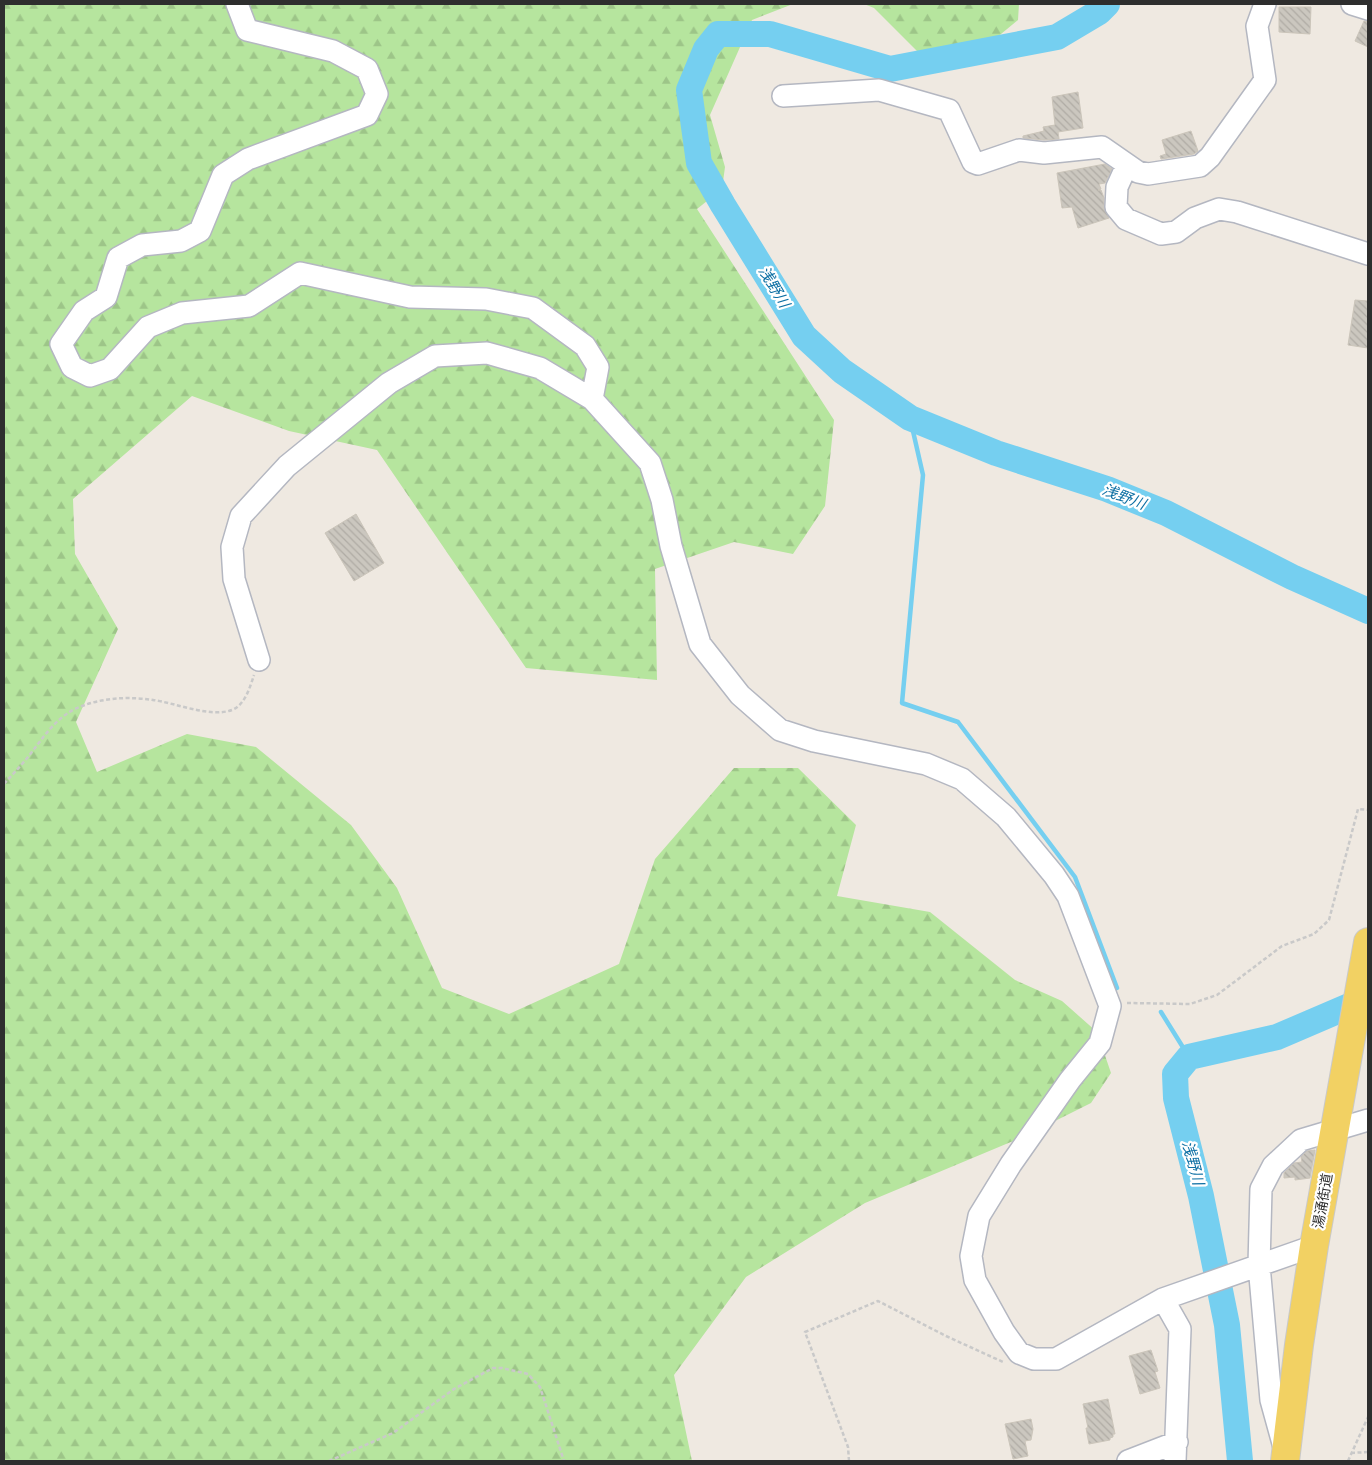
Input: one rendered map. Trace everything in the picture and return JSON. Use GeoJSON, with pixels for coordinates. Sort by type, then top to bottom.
{"type":"FeatureCollection","features":[{"type":"Feature","properties":{"kind":"main road","name":"湯涌街道"},"geometry":{"type":"LineString","coordinates":[[1286,1457],[1299,1345],[1314,1246],[1368,942]]}},
{"type":"Feature","properties":{"kind":"street"},"geometry":{"type":"LineString","coordinates":[[237,4],[248,30],[333,51],[367,69],[377,94],[367,114],[248,159],[223,175],[200,231],[181,241],[142,245],[118,258],[106,297],[84,311],[62,344],[72,367],[90,376],[110,369],[148,328],[182,313],[249,306],[300,273],[410,297],[486,299],[533,308],[585,346],[598,368],[592,399]]}},
{"type":"Feature","properties":{"kind":"street"},"geometry":{"type":"LineString","coordinates":[[783,96],[879,90],[949,110],[973,162],[978,164],[1019,150],[1044,153],[1102,147],[1138,172],[1148,174],[1200,166],[1210,157],[1265,80],[1258,26],[1265,4]]}},
{"type":"Feature","properties":{"kind":"street"},"geometry":{"type":"LineString","coordinates":[[1352,4],[1368,9]]}},
{"type":"Feature","properties":{"kind":"street"},"geometry":{"type":"LineString","coordinates":[[1127,164],[1117,187],[1116,207],[1126,219],[1161,234],[1176,232],[1195,218],[1219,209],[1237,212],[1368,254]]}},
{"type":"Feature","properties":{"kind":"street"},"geometry":{"type":"LineString","coordinates":[[259,660],[234,579],[232,547],[241,516],[287,466],[389,383],[435,356],[487,353],[540,368],[592,399],[650,463],[662,500],[671,546],[700,644],[740,695],[780,730],[814,741],[926,764],[962,779],[1006,817],[1054,875],[1068,896],[1110,1006],[1100,1044],[1070,1080],[979,1216],[972,1256],[975,1280],[1004,1332],[1019,1352],[1034,1359],[1056,1359],[1173,1295],[1314,1246]]}},
{"type":"Feature","properties":{"kind":"street"},"geometry":{"type":"LineString","coordinates":[[1286,1457],[1271,1400],[1251,1267],[1261,1189],[1274,1166],[1301,1140],[1368,1120]]}},
{"type":"Feature","properties":{"kind":"street"},"geometry":{"type":"LineString","coordinates":[[1128,1461],[1176,1452],[1180,1329],[1173,1295]]}},
{"type":"Feature","properties":{"kind":"path"},"geometry":{"type":"LineString","coordinates":[[4,784],[54,723],[74,710],[103,699],[152,699],[213,712],[233,710],[246,697],[259,660]]}},
{"type":"Feature","properties":{"kind":"path"},"geometry":{"type":"LineString","coordinates":[[1110,1006],[1132,1002],[1190,1004],[1217,995],[1282,946],[1314,934],[1330,920],[1358,809],[1368,810]]}},
{"type":"Feature","properties":{"kind":"path"},"geometry":{"type":"LineString","coordinates":[[848,1461],[848,1447],[805,1332],[878,1301],[1004,1363]]}},
{"type":"Feature","properties":{"kind":"path"},"geometry":{"type":"LineString","coordinates":[[329,1461],[393,1433],[454,1389],[493,1368],[502,1368],[528,1374],[540,1387],[564,1461]]}},
{"type":"Feature","properties":{"kind":"path"},"geometry":{"type":"LineString","coordinates":[[1348,1461],[1368,1417]]}},
{"type":"Feature","properties":{"kind":"path"},"geometry":{"type":"LineString","coordinates":[[1351,1453],[1368,1452]]}},
{"type":"Feature","properties":{"kind":"green space"},"geometry":{"type":"Polygon","coordinates":[[[4,4],[793,4],[752,20],[710,115],[725,167],[722,189],[697,209],[834,420],[825,506],[793,554],[734,542],[655,569],[657,680],[526,668],[377,450],[289,431],[192,396],[73,499],[75,554],[118,629],[76,722],[97,772],[187,734],[256,747],[351,825],[397,888],[442,988],[509,1014],[619,964],[655,859],[734,768],[798,768],[856,825],[837,896],[930,912],[1015,980],[1062,1001],[1097,1032],[1111,1073],[1091,1103],[1025,1136],[865,1203],[746,1277],[674,1375],[692,1461],[4,1461],[4,4]]]}},
{"type":"Feature","properties":{"kind":"green space"},"geometry":{"type":"Polygon","coordinates":[[[864,4],[1019,4],[1018,20],[984,48],[927,61],[874,8],[864,4]]]}},
{"type":"Feature","properties":{"kind":"building"},"geometry":{"type":"Polygon","coordinates":[[[1279,7],[1311,7],[1310,34],[1279,32],[1279,7]]]}},
{"type":"Feature","properties":{"kind":"building"},"geometry":{"type":"Polygon","coordinates":[[[1364,21],[1368,21],[1368,47],[1355,41],[1364,21]]]}},
{"type":"Feature","properties":{"kind":"building"},"geometry":{"type":"Polygon","coordinates":[[[1078,92],[1083,128],[1058,132],[1059,139],[1023,138],[1023,136],[1044,131],[1043,127],[1055,125],[1052,97],[1078,92]]]}},
{"type":"Feature","properties":{"kind":"building"},"geometry":{"type":"Polygon","coordinates":[[[1191,131],[1198,151],[1194,154],[1161,159],[1160,156],[1166,154],[1162,140],[1191,131]]]}},
{"type":"Feature","properties":{"kind":"building"},"geometry":{"type":"Polygon","coordinates":[[[1105,164],[1112,169],[1105,183],[1099,184],[1101,189],[1098,190],[1101,190],[1104,198],[1104,207],[1109,218],[1078,228],[1072,207],[1062,208],[1057,173],[1105,164]]]}},
{"type":"Feature","properties":{"kind":"building"},"geometry":{"type":"Polygon","coordinates":[[[1355,300],[1368,301],[1368,348],[1348,345],[1355,300]]]}},
{"type":"Feature","properties":{"kind":"building"},"geometry":{"type":"Polygon","coordinates":[[[356,514],[384,563],[354,581],[325,533],[356,514]]]}},
{"type":"Feature","properties":{"kind":"building"},"geometry":{"type":"Polygon","coordinates":[[[1315,1150],[1310,1178],[1295,1180],[1295,1177],[1284,1178],[1284,1173],[1294,1163],[1302,1162],[1301,1157],[1307,1151],[1315,1150]]]}},
{"type":"Feature","properties":{"kind":"building"},"geometry":{"type":"Polygon","coordinates":[[[1151,1350],[1158,1371],[1155,1372],[1160,1388],[1140,1394],[1129,1356],[1151,1350]]]}},
{"type":"Feature","properties":{"kind":"building"},"geometry":{"type":"Polygon","coordinates":[[[1108,1399],[1115,1434],[1113,1434],[1110,1440],[1089,1444],[1083,1404],[1108,1399]]]}},
{"type":"Feature","properties":{"kind":"building"},"geometry":{"type":"Polygon","coordinates":[[[1031,1419],[1033,1429],[1031,1440],[1025,1441],[1028,1456],[1013,1459],[1005,1424],[1031,1419]]]}},
{"type":"Feature","properties":{"kind":"waterway","name":"浅野川"},"geometry":{"type":"LineString","coordinates":[[1107,4],[1099,12],[1057,37],[890,69],[770,34],[718,34],[706,49],[689,90],[699,163],[804,336],[842,371],[910,418],[996,453],[1107,489],[1166,513],[1292,577],[1368,611]]}},
{"type":"Feature","properties":{"kind":"waterway"},"geometry":{"type":"LineString","coordinates":[[910,418],[923,475],[902,703],[958,722],[1075,877],[1117,988]]}},
{"type":"Feature","properties":{"kind":"waterway","name":"浅野川"},"geometry":{"type":"LineString","coordinates":[[1240,1461],[1227,1325],[1201,1196],[1176,1098],[1175,1074],[1189,1057],[1277,1037],[1368,998]]}},
{"type":"Feature","properties":{"kind":"waterway"},"geometry":{"type":"LineString","coordinates":[[1161,1012],[1189,1057]]}}]}
